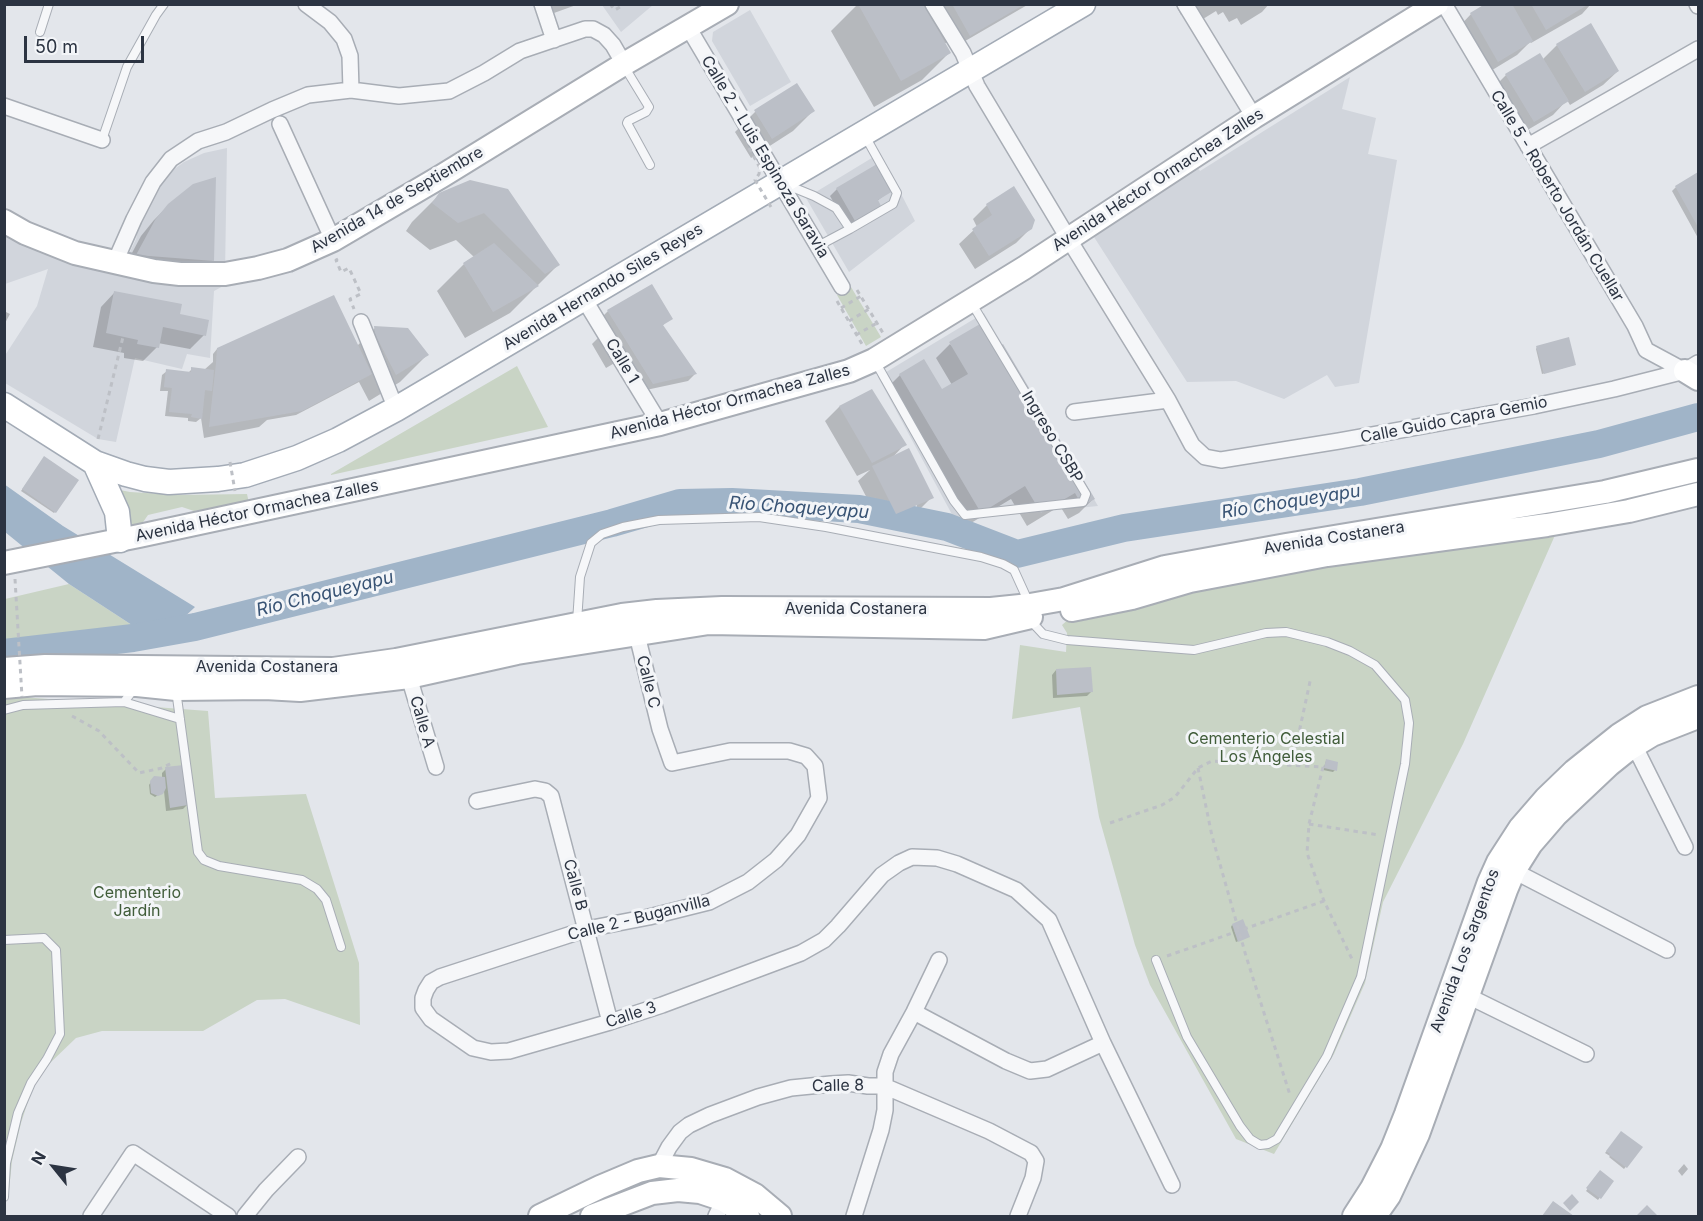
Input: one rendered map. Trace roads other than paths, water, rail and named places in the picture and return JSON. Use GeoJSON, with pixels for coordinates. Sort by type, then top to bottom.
{"type":"FeatureCollection","features":[{"type":"Feature","properties":{"kind":"main road","name":"Avenida 14 de Septiembre"},"geometry":{"type":"LineString","coordinates":[[4,221],[75,254],[153,271],[225,274],[288,260],[333,240],[727,4]]}},
{"type":"Feature","properties":{"kind":"main road","name":"Avenida Hernando Siles Reyes"},"geometry":{"type":"LineString","coordinates":[[4,405],[95,463],[145,479],[169,482],[245,475],[297,458],[338,440],[396,409],[1083,4]]}},
{"type":"Feature","properties":{"kind":"main road","name":"Avenida Héctor Ormachea Zalles"},"geometry":{"type":"LineString","coordinates":[[12,568],[120,540],[660,424],[849,371],[868,353],[970,301],[1024,268],[1254,117],[1437,4]]}},
{"type":"Feature","properties":{"kind":"main road"},"geometry":{"type":"LineString","coordinates":[[95,463],[117,512],[120,540]]}},
{"type":"Feature","properties":{"kind":"main road","name":"Avenida Costanera"},"geometry":{"type":"LineString","coordinates":[[13,692],[37,684],[130,694],[176,689],[300,690],[409,677],[517,653],[709,624],[984,628],[1064,599],[1165,567],[1605,492],[1698,470]]}},
{"type":"Feature","properties":{"kind":"main road","name":"Avenida Costanera"},"geometry":{"type":"LineString","coordinates":[[4,669],[45,666],[333,669],[396,660],[657,610],[722,608],[1029,611],[1081,609],[1190,581],[1327,555],[1547,525],[1629,511],[1698,494]]}},
{"type":"Feature","properties":{"kind":"main road","name":"Avenida Los Sargentos"},"geometry":{"type":"LineString","coordinates":[[1624,742],[1647,717],[1698,697]]}},
{"type":"Feature","properties":{"kind":"main road","name":"Avenida Los Sargentos"},"geometry":{"type":"LineString","coordinates":[[1375,1216],[1389,1196],[1418,1134],[1460,992],[1489,882],[1506,867],[1520,828],[1574,771],[1624,742],[1652,735],[1698,717]]}},
{"type":"Feature","properties":{"kind":"main road","name":"Avenida Los Sargentos"},"geometry":{"type":"LineString","coordinates":[[1354,1216],[1372,1188],[1392,1149],[1460,992]]}},
{"type":"Feature","properties":{"kind":"main road"},"geometry":{"type":"LineString","coordinates":[[540,1216],[565,1211],[600,1187],[638,1171],[659,1166],[691,1169],[725,1179],[755,1195],[780,1216]]}},
{"type":"Feature","properties":{"kind":"main road"},"geometry":{"type":"LineString","coordinates":[[592,1216],[652,1193],[678,1190],[700,1192],[720,1208],[748,1216]]}},
{"type":"Feature","properties":{"kind":"street"},"geometry":{"type":"LineString","coordinates":[[306,4],[330,22],[344,39],[350,56],[351,90]]}},
{"type":"Feature","properties":{"kind":"street"},"geometry":{"type":"LineString","coordinates":[[542,4],[554,40]]}},
{"type":"Feature","properties":{"kind":"street"},"geometry":{"type":"LineString","coordinates":[[933,4],[963,53],[977,86],[1168,400],[1074,412]]}},
{"type":"Feature","properties":{"kind":"street"},"geometry":{"type":"LineString","coordinates":[[1185,4],[1254,117]]}},
{"type":"Feature","properties":{"kind":"street","name":"Calle 5 - Roberto Jordán Cuellar"},"geometry":{"type":"LineString","coordinates":[[1444,4],[1635,326],[1646,350],[1694,371]]}},
{"type":"Feature","properties":{"kind":"street","name":"Calle 2 - Luis Espinoza Saravia"},"geometry":{"type":"LineString","coordinates":[[688,27],[842,287]]}},
{"type":"Feature","properties":{"kind":"street"},"geometry":{"type":"LineString","coordinates":[[117,263],[134,219],[153,182],[171,159],[198,141],[226,132],[308,95],[351,90],[399,96],[449,92],[520,51],[585,29],[593,29],[609,39],[624,64]]}},
{"type":"Feature","properties":{"kind":"street"},"geometry":{"type":"LineString","coordinates":[[1528,146],[1698,49]]}},
{"type":"Feature","properties":{"kind":"street"},"geometry":{"type":"LineString","coordinates":[[4,106],[102,140]]}},
{"type":"Feature","properties":{"kind":"street"},"geometry":{"type":"LineString","coordinates":[[280,124],[333,240]]}},
{"type":"Feature","properties":{"kind":"street","name":"Calle 1"},"geometry":{"type":"LineString","coordinates":[[584,299],[660,424]]}},
{"type":"Feature","properties":{"kind":"street"},"geometry":{"type":"LineString","coordinates":[[361,322],[396,409]]}},
{"type":"Feature","properties":{"kind":"street","name":"Calle Guido Capra Gemio"},"geometry":{"type":"LineString","coordinates":[[1168,400],[1192,445],[1205,458],[1221,460],[1534,406],[1694,371]]}},
{"type":"Feature","properties":{"kind":"street","name":"Calle C"},"geometry":{"type":"LineString","coordinates":[[637,635],[660,729],[672,764],[730,752],[789,751],[806,756],[815,766],[818,779]]}},
{"type":"Feature","properties":{"kind":"street","name":"Calle A"},"geometry":{"type":"LineString","coordinates":[[409,677],[436,767]]}},
{"type":"Feature","properties":{"kind":"street"},"geometry":{"type":"LineString","coordinates":[[1624,742],[1640,755],[1684,848]]}},
{"type":"Feature","properties":{"kind":"street","name":"Calle 2 - Buganvilla"},"geometry":{"type":"LineString","coordinates":[[423,1008],[426,990],[431,982],[440,977],[587,929],[709,902],[748,882],[776,860],[798,835],[819,798],[818,779]]}},
{"type":"Feature","properties":{"kind":"street","name":"Calle B"},"geometry":{"type":"LineString","coordinates":[[477,801],[540,789],[548,793],[553,800],[610,1022]]}},
{"type":"Feature","properties":{"kind":"street","name":"Calle 3"},"geometry":{"type":"LineString","coordinates":[[423,1008],[431,1019],[473,1048],[491,1052],[509,1052],[662,1005],[801,953],[824,940],[882,875],[899,863],[912,857],[937,858],[957,864],[1016,890],[1049,920],[1103,1043],[1172,1185]]}},
{"type":"Feature","properties":{"kind":"street"},"geometry":{"type":"LineString","coordinates":[[1506,867],[1667,950]]}},
{"type":"Feature","properties":{"kind":"street"},"geometry":{"type":"LineString","coordinates":[[854,1216],[881,1130],[885,1110],[885,1072],[891,1054],[939,960]]}},
{"type":"Feature","properties":{"kind":"street"},"geometry":{"type":"LineString","coordinates":[[1460,992],[1586,1054]]}},
{"type":"Feature","properties":{"kind":"street"},"geometry":{"type":"LineString","coordinates":[[914,1012],[1030,1071],[1047,1069],[1103,1043]]}},
{"type":"Feature","properties":{"kind":"street","name":"Calle 8"},"geometry":{"type":"LineString","coordinates":[[659,1166],[684,1129],[710,1115],[758,1097],[791,1088],[831,1084],[884,1086],[989,1131],[1031,1153],[1036,1161],[1018,1216]]}},
{"type":"Feature","properties":{"kind":"street"},"geometry":{"type":"LineString","coordinates":[[91,1216],[133,1153],[228,1216]]}},
{"type":"Feature","properties":{"kind":"street"},"geometry":{"type":"LineString","coordinates":[[245,1216],[298,1157]]}},
{"type":"Feature","properties":{"kind":"lane"},"geometry":{"type":"LineString","coordinates":[[40,32],[49,4]]}},
{"type":"Feature","properties":{"kind":"lane"},"geometry":{"type":"LineString","coordinates":[[102,140],[127,67],[164,4]]}},
{"type":"Feature","properties":{"kind":"lane"},"geometry":{"type":"LineString","coordinates":[[624,64],[649,107],[646,112],[627,123],[650,165]]}},
{"type":"Feature","properties":{"kind":"lane"},"geometry":{"type":"LineString","coordinates":[[818,246],[893,204],[897,193],[864,134]]}},
{"type":"Feature","properties":{"kind":"lane"},"geometry":{"type":"LineString","coordinates":[[780,182],[814,195],[836,208],[850,229]]}},
{"type":"Feature","properties":{"kind":"lane","name":"Ingreso CSBP"},"geometry":{"type":"LineString","coordinates":[[868,353],[954,501],[965,515],[1083,502],[1086,494],[970,301]]}},
{"type":"Feature","properties":{"kind":"lane"},"geometry":{"type":"LineString","coordinates":[[576,624],[580,578],[591,543],[602,534],[659,520],[759,517],[826,527],[981,557],[1003,564],[1014,570],[1029,611],[1043,634],[1067,640],[1194,650],[1266,633],[1286,633],[1327,642],[1350,651],[1375,665],[1405,700],[1409,723],[1405,764],[1361,978],[1327,1056],[1277,1138],[1268,1144],[1260,1145],[1250,1138],[1240,1126],[1187,1037],[1156,960]]}},
{"type":"Feature","properties":{"kind":"lane"},"geometry":{"type":"LineString","coordinates":[[176,689],[198,852],[204,860],[219,866],[302,880],[317,889],[326,900],[341,947]]}},
{"type":"Feature","properties":{"kind":"lane"},"geometry":{"type":"LineString","coordinates":[[4,710],[23,705],[130,694],[180,718]]}},
{"type":"Feature","properties":{"kind":"lane"},"geometry":{"type":"LineString","coordinates":[[4,940],[44,938],[56,950],[60,1034],[31,1083],[18,1113],[6,1162],[4,1197]]}},
{"type":"Feature","properties":{"kind":"water"},"geometry":{"type":"Polygon","coordinates":[[[4,484],[63,526],[195,607],[158,642],[69,584],[5,532],[4,484]]]}},
{"type":"Feature","properties":{"kind":"waterway","name":"Río Choqueyapu"},"geometry":{"type":"LineString","coordinates":[[4,653],[133,638],[195,627],[612,523],[680,503],[732,502],[859,509],[947,527],[1017,554],[1124,528],[1360,492],[1599,444],[1698,417]]}},
{"type":"Feature","properties":{"kind":"park label","name":"Cementerio Celestial Los Ángeles"},"geometry":{"type":"Point","coordinates":[1266,748]}},
{"type":"Feature","properties":{"kind":"park label","name":"Cementerio Jardín"},"geometry":{"type":"Point","coordinates":[137,902]}}]}
